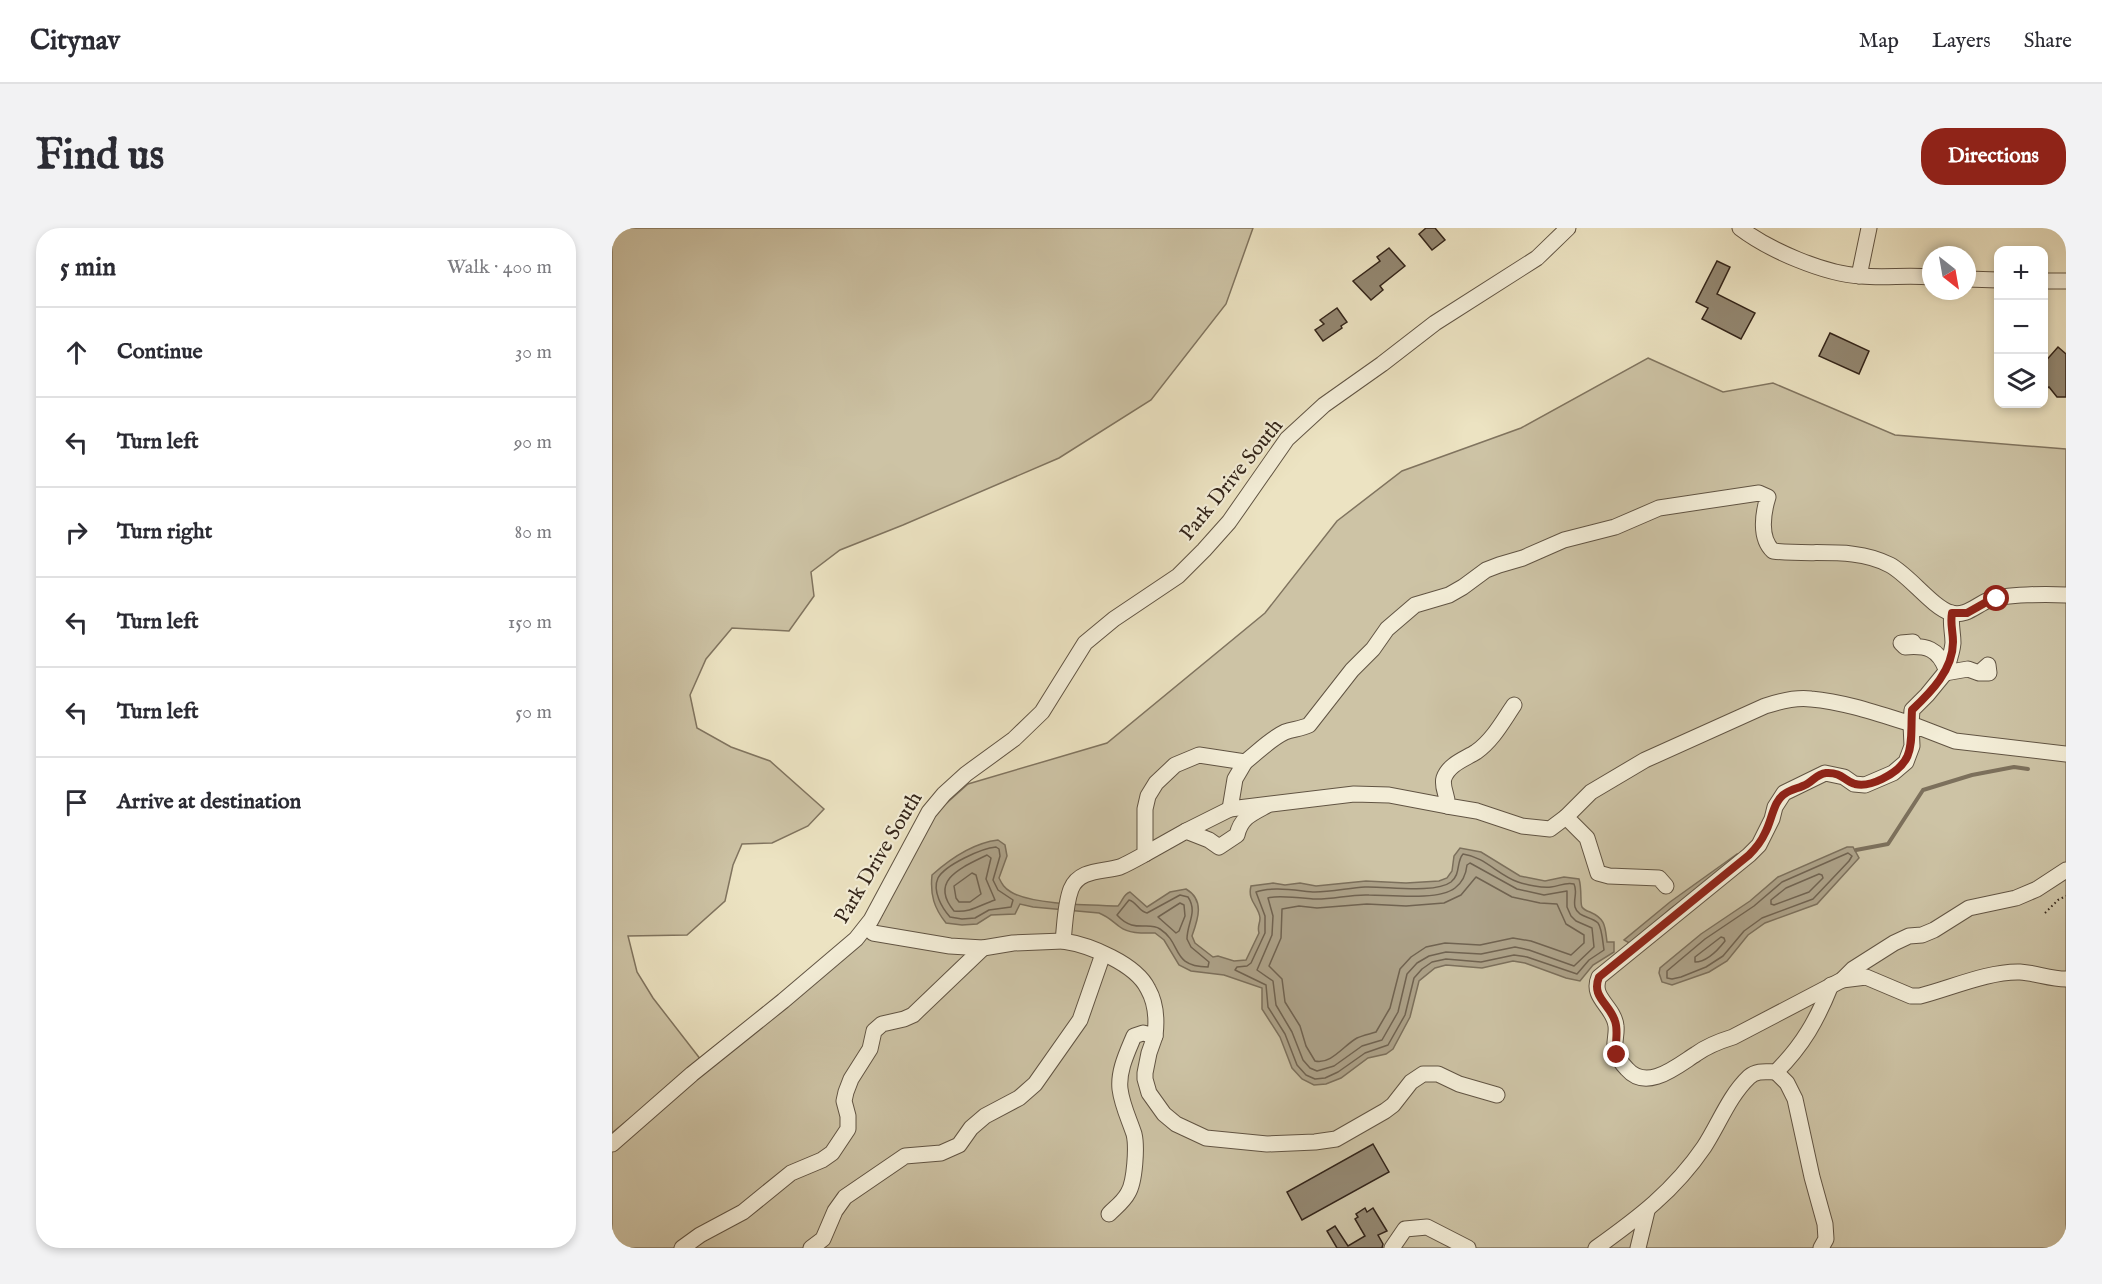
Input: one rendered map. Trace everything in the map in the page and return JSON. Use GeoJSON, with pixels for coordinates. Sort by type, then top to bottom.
{"type":"FeatureCollection","features":[{"type":"Feature","properties":{"kind":"street","name":"Park Drive South"},"geometry":{"type":"LineString","coordinates":[[612,1144],[692,1074],[856,939],[871,920],[929,812],[944,794],[1014,739],[1042,712],[1085,643],[1113,619],[1178,576],[1204,550],[1229,522],[1287,440],[1324,405],[1435,323],[1537,258],[1568,228]]}},
{"type":"Feature","properties":{"kind":"street"},"geometry":{"type":"LineString","coordinates":[[1740,228],[1786,256],[1815,266],[1858,276],[1922,277]]}},
{"type":"Feature","properties":{"kind":"street"},"geometry":{"type":"LineString","coordinates":[[1858,276],[1869,228]]}},
{"type":"Feature","properties":{"kind":"street"},"geometry":{"type":"LineString","coordinates":[[1976,279],[1994,280]]}},
{"type":"Feature","properties":{"kind":"street"},"geometry":{"type":"LineString","coordinates":[[2048,281],[2066,281]]}},
{"type":"Feature","properties":{"kind":"street"},"geometry":{"type":"LineString","coordinates":[[1230,809],[1235,779],[1245,762],[1276,737],[1289,730],[1299,730],[1309,725],[1352,670],[1373,650],[1386,629],[1415,605],[1449,595],[1486,570],[1523,558],[1564,540],[1615,527],[1659,508],[1759,493],[1768,497],[1763,517],[1768,546],[1773,550],[1866,556],[1891,566],[1941,608],[1952,613],[1967,613],[1990,600],[2049,594],[2066,596]]}},
{"type":"Feature","properties":{"kind":"street"},"geometry":{"type":"LineString","coordinates":[[1952,613],[1950,623],[1953,641],[1946,671],[1928,695],[1912,710],[1912,746],[1906,762],[1893,773],[1865,785],[1854,784],[1844,777],[1825,773],[1784,793],[1775,807],[1772,819],[1759,844],[1749,855],[1599,977],[1596,985],[1598,993],[1615,1019],[1617,1055],[1633,1076],[1645,1079],[1662,1075],[1715,1043],[1741,1033],[1837,982],[1894,943],[1909,936],[1922,935],[1934,930],[1969,908],[2016,898],[2037,889],[2066,870]]}},
{"type":"Feature","properties":{"kind":"street"},"geometry":{"type":"LineString","coordinates":[[1913,642],[1901,643],[1905,647],[1929,648],[1941,656],[1946,671]]}},
{"type":"Feature","properties":{"kind":"street"},"geometry":{"type":"LineString","coordinates":[[1946,671],[1968,669],[1979,673]]}},
{"type":"Feature","properties":{"kind":"street"},"geometry":{"type":"LineString","coordinates":[[1064,940],[1067,908],[1072,887],[1083,876],[1101,869],[1117,868],[1230,809],[1354,794],[1389,795],[1477,811],[1522,826],[1550,829],[1592,792],[1645,760],[1765,706],[1785,700],[1810,699],[1846,706],[1911,724],[1955,741],[2066,754]]}},
{"type":"Feature","properties":{"kind":"street"},"geometry":{"type":"LineString","coordinates":[[1447,806],[1444,779],[1451,768],[1478,751],[1514,705]]}},
{"type":"Feature","properties":{"kind":"street"},"geometry":{"type":"LineString","coordinates":[[1145,854],[1145,809],[1148,796],[1156,783],[1175,765],[1199,755],[1245,762]]}},
{"type":"Feature","properties":{"kind":"street"},"geometry":{"type":"LineString","coordinates":[[1186,831],[1209,840],[1219,847],[1237,835],[1239,825],[1247,817],[1271,803]]}},
{"type":"Feature","properties":{"kind":"street"},"geometry":{"type":"LineString","coordinates":[[1566,817],[1587,838],[1598,873],[1609,876],[1659,878],[1666,886]]}},
{"type":"Feature","properties":{"kind":"street"},"geometry":{"type":"LineString","coordinates":[[873,933],[921,942],[982,948],[1013,942],[1064,940],[1083,944],[1104,954],[1133,972],[1148,988],[1155,1010],[1155,1035],[1145,1073],[1149,1092],[1157,1107],[1176,1124],[1206,1138],[1267,1144],[1336,1139],[1385,1111],[1393,1105],[1410,1082],[1423,1074],[1438,1074],[1460,1084],[1497,1095]]}},
{"type":"Feature","properties":{"kind":"street"},"geometry":{"type":"LineString","coordinates":[[682,1248],[700,1235],[743,1212],[791,1173],[822,1160],[832,1153],[848,1129],[848,1116],[844,1101],[846,1092],[851,1079],[870,1049],[874,1031],[882,1024],[913,1015],[982,948]]}},
{"type":"Feature","properties":{"kind":"street"},"geometry":{"type":"LineString","coordinates":[[811,1248],[824,1239],[835,1211],[845,1197],[905,1156],[941,1153],[958,1145],[971,1128],[985,1116],[1019,1098],[1035,1084],[1080,1020],[1104,954]]}},
{"type":"Feature","properties":{"kind":"street"},"geometry":{"type":"LineString","coordinates":[[1837,982],[1866,977],[1911,996],[1920,996],[2009,973],[2021,972],[2066,979]]}},
{"type":"Feature","properties":{"kind":"street"},"geometry":{"type":"LineString","coordinates":[[1776,1072],[1804,1041],[1837,982]]}},
{"type":"Feature","properties":{"kind":"street"},"geometry":{"type":"LineString","coordinates":[[1109,1214],[1130,1190],[1134,1157],[1134,1134],[1125,1113],[1120,1088],[1121,1070],[1134,1036],[1143,1033],[1155,1035]]}},
{"type":"Feature","properties":{"kind":"street"},"geometry":{"type":"LineString","coordinates":[[1596,1248],[1647,1211],[1669,1191],[1704,1147],[1727,1106],[1752,1075],[1760,1072],[1776,1072],[1787,1083],[1795,1099],[1823,1216],[1826,1239],[1821,1248]]}},
{"type":"Feature","properties":{"kind":"street"},"geometry":{"type":"LineString","coordinates":[[1638,1248],[1647,1211]]}},
{"type":"Feature","properties":{"kind":"street"},"geometry":{"type":"LineString","coordinates":[[1392,1248],[1405,1229],[1427,1227],[1468,1248]]}},
{"type":"Feature","properties":{"kind":"path"},"geometry":{"type":"LineString","coordinates":[[2045,913],[2058,900],[2066,896]]}},
{"type":"Feature","properties":{"kind":"shaded area"},"geometry":{"type":"Polygon","coordinates":[[[612,228],[1253,228],[1226,304],[1151,400],[1059,458],[840,550],[811,572],[814,596],[789,631],[732,628],[706,659],[690,695],[697,728],[731,747],[770,761],[824,809],[808,826],[772,843],[742,844],[733,865],[725,901],[687,935],[628,936],[637,972],[653,998],[701,1060],[612,1133],[612,228]]]}},
{"type":"Feature","properties":{"kind":"shaded area"},"geometry":{"type":"Polygon","coordinates":[[[1648,358],[1723,392],[1773,383],[1895,435],[2066,449],[2066,1248],[612,1248],[612,1150],[864,939],[931,817],[968,784],[1107,743],[1265,613],[1337,521],[1402,471],[1521,428],[1648,358]]]}},
{"type":"Feature","properties":{"kind":"water"},"geometry":{"type":"Polygon","coordinates":[[[998,840],[1005,845],[1007,856],[999,878],[1002,884],[1011,892],[1033,900],[1063,904],[1118,906],[1124,896],[1130,892],[1147,907],[1170,892],[1186,889],[1192,893],[1198,904],[1198,917],[1192,936],[1195,943],[1213,957],[1218,956],[1234,961],[1246,960],[1259,933],[1260,918],[1252,900],[1251,886],[1273,883],[1285,885],[1300,883],[1316,886],[1366,881],[1406,883],[1439,881],[1447,878],[1452,871],[1454,856],[1460,848],[1481,852],[1520,876],[1545,881],[1564,877],[1579,879],[1582,907],[1602,921],[1607,942],[1614,942],[1614,952],[1593,965],[1580,981],[1513,961],[1482,968],[1446,965],[1435,968],[1419,981],[1410,1017],[1393,1049],[1386,1054],[1368,1058],[1341,1078],[1326,1084],[1314,1085],[1302,1079],[1292,1068],[1280,1037],[1262,1009],[1262,988],[1224,975],[1191,971],[1179,965],[1164,940],[1155,933],[1128,931],[1099,913],[1020,904],[1015,914],[991,915],[977,924],[946,923],[934,901],[932,875],[963,852],[980,844],[998,840]]]}},
{"type":"Feature","properties":{"kind":"water"},"geometry":{"type":"Polygon","coordinates":[[[1847,847],[1853,847],[1859,858],[1817,904],[1765,923],[1748,935],[1727,961],[1709,972],[1672,985],[1662,982],[1660,968],[1701,934],[1750,901],[1778,877],[1847,847]]]}},
{"type":"Feature","properties":{"kind":"water"},"geometry":{"type":"Polygon","coordinates":[[[1737,854],[1740,855],[1670,909],[1631,944],[1624,940],[1670,902],[1737,854]]]}},
{"type":"Feature","properties":{"kind":"building"},"geometry":{"type":"Polygon","coordinates":[[[1426,228],[1435,228],[1445,240],[1432,250],[1419,234],[1426,228]]]}},
{"type":"Feature","properties":{"kind":"building"},"geometry":{"type":"Polygon","coordinates":[[[1389,248],[1405,266],[1380,286],[1383,290],[1371,300],[1353,281],[1380,261],[1377,257],[1389,248]]]}},
{"type":"Feature","properties":{"kind":"building"},"geometry":{"type":"Polygon","coordinates":[[[1717,261],[1730,267],[1717,294],[1755,313],[1741,339],[1702,319],[1708,308],[1696,302],[1717,261]]]}},
{"type":"Feature","properties":{"kind":"building"},"geometry":{"type":"Polygon","coordinates":[[[1337,308],[1347,322],[1323,341],[1315,330],[1324,324],[1320,320],[1337,308]]]}},
{"type":"Feature","properties":{"kind":"building"},"geometry":{"type":"Polygon","coordinates":[[[1830,333],[1869,351],[1859,374],[1819,356],[1830,333]]]}},
{"type":"Feature","properties":{"kind":"building"},"geometry":{"type":"Polygon","coordinates":[[[2058,347],[2066,354],[2066,397],[2057,397],[2048,388],[2048,358],[2058,347]]]}},
{"type":"Feature","properties":{"kind":"building"},"geometry":{"type":"Polygon","coordinates":[[[1373,1144],[1389,1172],[1302,1220],[1287,1192],[1373,1144]]]}},
{"type":"Feature","properties":{"kind":"building"},"geometry":{"type":"Polygon","coordinates":[[[1365,1208],[1367,1212],[1373,1208],[1387,1231],[1378,1235],[1383,1244],[1382,1248],[1337,1248],[1327,1231],[1335,1226],[1348,1246],[1365,1236],[1355,1219],[1358,1217],[1356,1214],[1365,1208]]]}},
{"type":"Feature","properties":{"kind":"waterway"},"geometry":{"type":"LineString","coordinates":[[1856,850],[1888,844],[1923,790],[1972,775],[2014,767],[2028,769]]}},
{"type":"Feature","properties":{"kind":"route"},"geometry":{"type":"LineString","coordinates":[[1617,1055],[1615,1019],[1598,993],[1596,985],[1599,977],[1749,855],[1766,832],[1779,798],[1784,793],[1825,773],[1844,777],[1854,784],[1865,785],[1879,781],[1906,762],[1912,746],[1912,710],[1928,695],[1945,673],[1950,658],[1953,641],[1950,623],[1952,613],[1967,613],[1990,600],[1997,599]]}}]}
